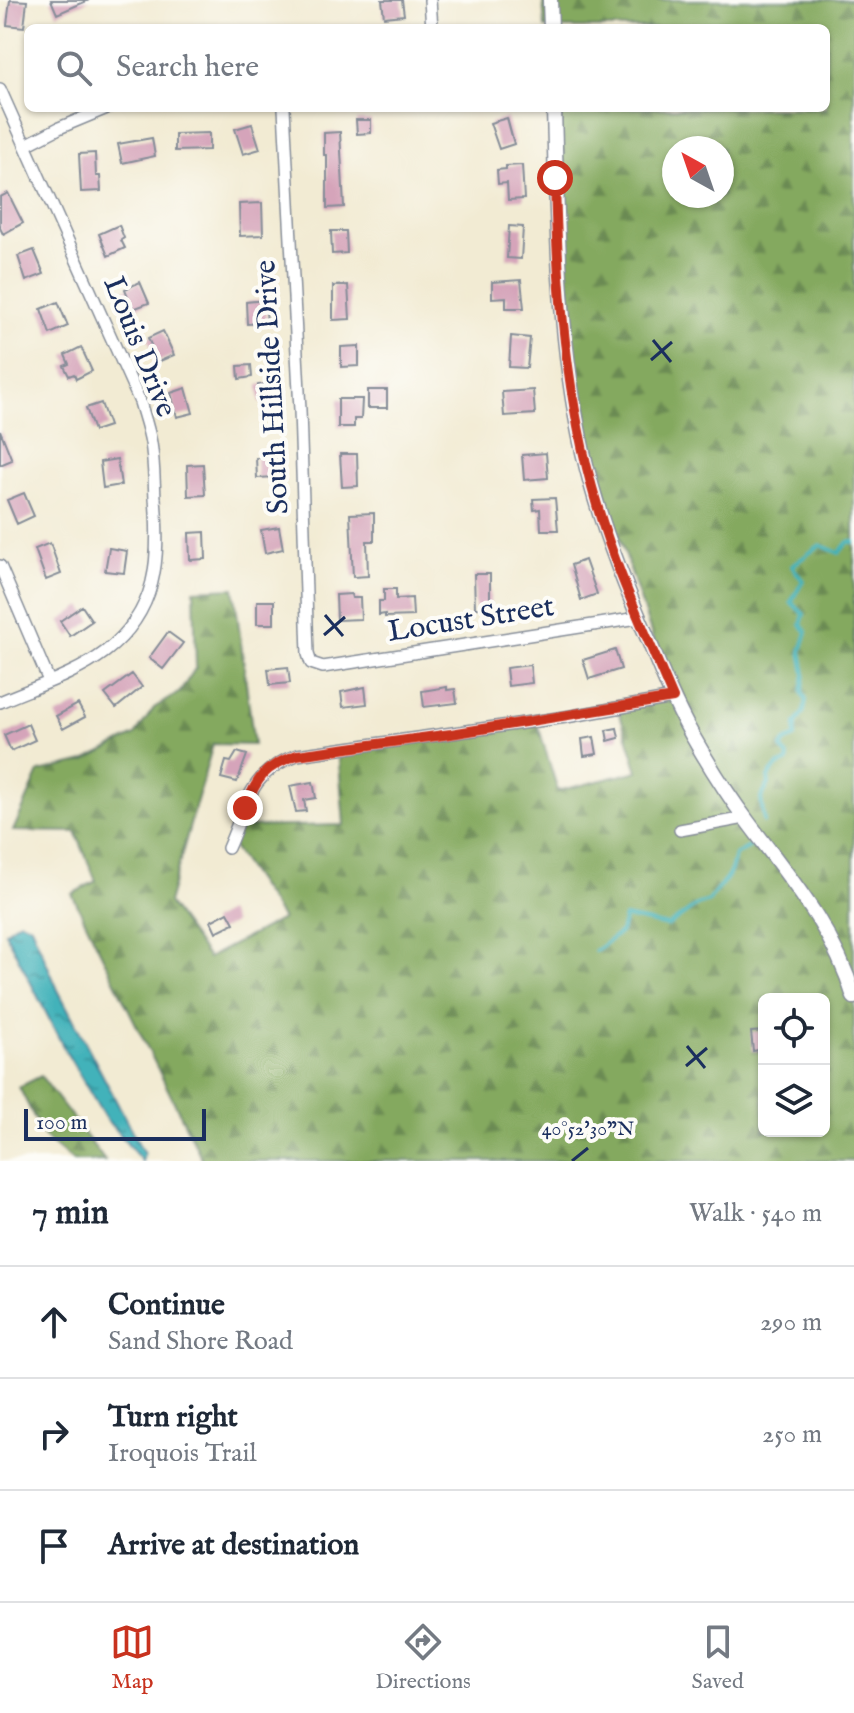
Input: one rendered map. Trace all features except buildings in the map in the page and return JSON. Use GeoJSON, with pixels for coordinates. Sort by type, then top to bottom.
{"type":"FeatureCollection","features":[{"type":"Feature","properties":{"kind":"street"},"geometry":{"type":"LineString","coordinates":[[430,0],[432,24]]}},
{"type":"Feature","properties":{"kind":"street"},"geometry":{"type":"LineString","coordinates":[[550,0],[551,24]]}},
{"type":"Feature","properties":{"kind":"street","name":"Louis Drive"},"geometry":{"type":"LineString","coordinates":[[0,89],[140,402],[151,443],[158,532],[154,579],[136,619],[106,651],[77,669],[0,702]]}},
{"type":"Feature","properties":{"kind":"street"},"geometry":{"type":"LineString","coordinates":[[26,145],[97,112]]}},
{"type":"Feature","properties":{"kind":"street","name":"South Hillside Drive"},"geometry":{"type":"LineString","coordinates":[[284,112],[300,410],[308,654],[311,663]]}},
{"type":"Feature","properties":{"kind":"street"},"geometry":{"type":"LineString","coordinates":[[554,112],[559,263],[576,417],[597,504],[638,618],[673,698],[706,758],[746,819],[823,924],[841,960],[854,997]]}},
{"type":"Feature","properties":{"kind":"street"},"geometry":{"type":"LineString","coordinates":[[0,566],[49,681]]}},
{"type":"Feature","properties":{"kind":"street","name":"Locust Street"},"geometry":{"type":"LineString","coordinates":[[311,663],[323,667],[638,618]]}},
{"type":"Feature","properties":{"kind":"street"},"geometry":{"type":"LineString","coordinates":[[228,848],[261,776],[276,763],[297,755],[673,698]]}},
{"type":"Feature","properties":{"kind":"street"},"geometry":{"type":"LineString","coordinates":[[680,830],[746,819]]}},
{"type":"Feature","properties":{"kind":"green space"},"geometry":{"type":"Polygon","coordinates":[[[543,0],[854,0],[854,1161],[203,1161],[72,894],[96,881],[76,832],[13,831],[39,772],[85,761],[135,735],[154,708],[180,692],[196,667],[194,590],[234,588],[254,745],[213,744],[168,903],[208,958],[282,919],[232,846],[240,827],[344,825],[338,750],[537,722],[558,791],[638,771],[618,708],[671,694],[575,401],[552,112],[830,112],[830,24],[545,24],[543,0]]]}},
{"type":"Feature","properties":{"kind":"green space"},"geometry":{"type":"Polygon","coordinates":[[[41,1076],[105,1161],[73,1161],[44,1137],[19,1087],[41,1076]]]}},
{"type":"Feature","properties":{"kind":"water"},"geometry":{"type":"Polygon","coordinates":[[[20,921],[31,926],[58,990],[144,1154],[142,1161],[105,1118],[66,1052],[5,932],[20,921]]]}},
{"type":"Feature","properties":{"kind":"waterway"},"geometry":{"type":"LineString","coordinates":[[764,822],[761,798],[769,784],[768,777],[777,766],[787,762],[788,757],[781,748],[795,737],[796,724],[806,700],[802,692],[805,674],[801,651],[807,632],[801,625],[804,614],[791,602],[803,581],[792,566],[820,545],[839,553],[848,542],[854,542]]}},
{"type":"Feature","properties":{"kind":"waterway"},"geometry":{"type":"LineString","coordinates":[[595,951],[621,932],[625,917],[668,926],[697,905],[709,901],[728,876],[735,855],[751,846]]}},
{"type":"Feature","properties":{"kind":"route"},"geometry":{"type":"LineString","coordinates":[[245,808],[252,790],[265,771],[297,755],[566,717],[673,698],[619,570],[583,451],[567,354],[555,178]]}}]}
